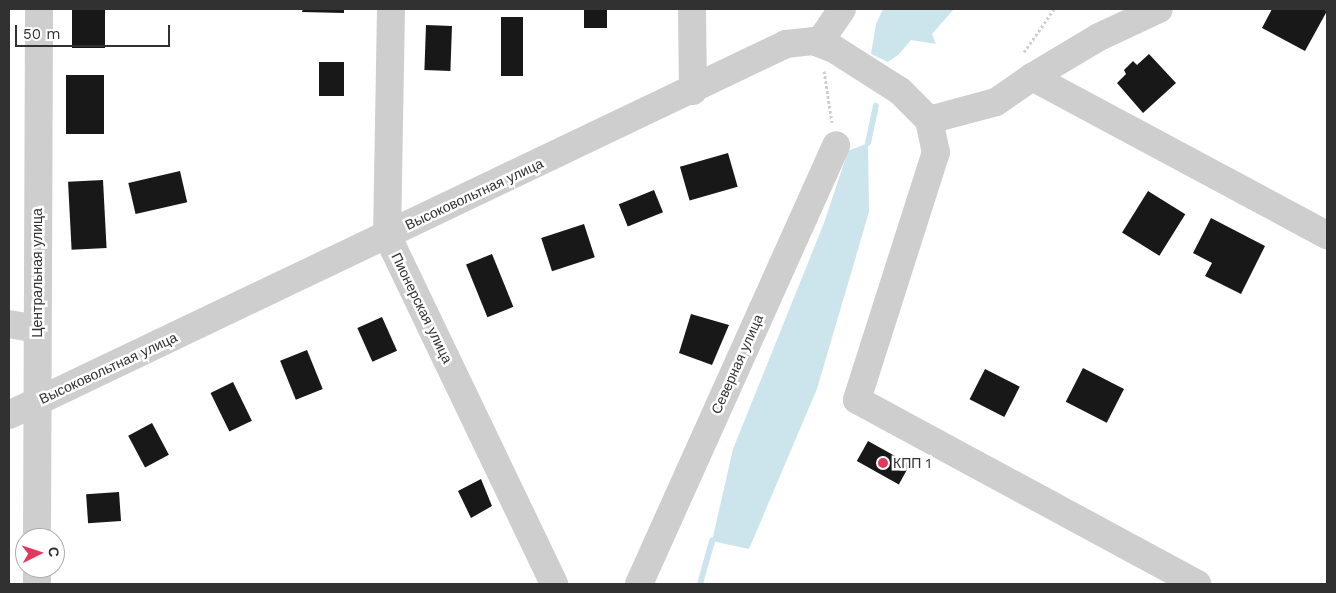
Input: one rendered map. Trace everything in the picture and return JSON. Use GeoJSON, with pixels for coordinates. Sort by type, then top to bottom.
{"type":"FeatureCollection","features":[{"type":"Feature","properties":{"kind":"street","name":"Центральная улица"},"geometry":{"type":"LineString","coordinates":[[37,528],[39,9]]}},
{"type":"Feature","properties":{"kind":"street","name":"Пионерская улица"},"geometry":{"type":"LineString","coordinates":[[391,9],[387,235],[554,584]]}},
{"type":"Feature","properties":{"kind":"street"},"geometry":{"type":"LineString","coordinates":[[692,9],[693,91]]}},
{"type":"Feature","properties":{"kind":"street"},"geometry":{"type":"LineString","coordinates":[[820,53],[842,9]]}},
{"type":"Feature","properties":{"kind":"street"},"geometry":{"type":"LineString","coordinates":[[1160,9],[1099,37],[1032,76],[996,102],[928,120],[936,152],[857,400],[1197,584]]}},
{"type":"Feature","properties":{"kind":"street","name":"Высоковольтная улица"},"geometry":{"type":"LineString","coordinates":[[9,415],[693,91],[786,44],[812,41],[820,53],[834,49],[900,91],[928,120]]}},
{"type":"Feature","properties":{"kind":"street"},"geometry":{"type":"LineString","coordinates":[[1032,76],[1327,235]]}},
{"type":"Feature","properties":{"kind":"street","name":"Северная улица"},"geometry":{"type":"LineString","coordinates":[[638,584],[836,145]]}},
{"type":"Feature","properties":{"kind":"street"},"geometry":{"type":"LineString","coordinates":[[9,324],[37,330]]}},
{"type":"Feature","properties":{"kind":"path"},"geometry":{"type":"LineString","coordinates":[[820,53],[836,145]]}},
{"type":"Feature","properties":{"kind":"water"},"geometry":{"type":"Polygon","coordinates":[[[883,9],[954,9],[932,34],[936,44],[911,40],[898,55],[888,62],[871,54],[876,24],[883,9]]]}},
{"type":"Feature","properties":{"kind":"water"},"geometry":{"type":"Polygon","coordinates":[[[868,143],[869,212],[817,389],[749,549],[712,541],[733,449],[824,223],[848,151],[868,143]]]}},
{"type":"Feature","properties":{"kind":"building"},"geometry":{"type":"Polygon","coordinates":[[[72,9],[105,9],[105,48],[72,48],[72,9]]]}},
{"type":"Feature","properties":{"kind":"building"},"geometry":{"type":"Polygon","coordinates":[[[303,9],[344,9],[344,13],[302,12],[303,9]]]}},
{"type":"Feature","properties":{"kind":"building"},"geometry":{"type":"Polygon","coordinates":[[[584,9],[607,9],[607,28],[584,28],[584,9]]]}},
{"type":"Feature","properties":{"kind":"building"},"geometry":{"type":"Polygon","coordinates":[[[1272,9],[1323,9],[1327,11],[1305,51],[1262,28],[1272,9]]]}},
{"type":"Feature","properties":{"kind":"building"},"geometry":{"type":"Polygon","coordinates":[[[501,17],[523,17],[523,76],[501,76],[501,17]]]}},
{"type":"Feature","properties":{"kind":"building"},"geometry":{"type":"Polygon","coordinates":[[[426,25],[452,26],[450,71],[424,70],[426,25]]]}},
{"type":"Feature","properties":{"kind":"building"},"geometry":{"type":"Polygon","coordinates":[[[1149,54],[1176,83],[1143,113],[1117,83],[1126,74],[1124,70],[1133,61],[1137,65],[1149,54]]]}},
{"type":"Feature","properties":{"kind":"building"},"geometry":{"type":"Polygon","coordinates":[[[319,62],[344,62],[344,96],[319,96],[319,62]]]}},
{"type":"Feature","properties":{"kind":"building"},"geometry":{"type":"Polygon","coordinates":[[[66,75],[104,75],[104,134],[66,134],[66,75]]]}},
{"type":"Feature","properties":{"kind":"building"},"geometry":{"type":"Polygon","coordinates":[[[728,153],[738,187],[690,200],[680,167],[728,153]]]}},
{"type":"Feature","properties":{"kind":"building"},"geometry":{"type":"Polygon","coordinates":[[[180,171],[187,202],[136,214],[128,183],[180,171]]]}},
{"type":"Feature","properties":{"kind":"building"},"geometry":{"type":"Polygon","coordinates":[[[103,180],[107,248],[72,250],[68,182],[103,180]]]}},
{"type":"Feature","properties":{"kind":"building"},"geometry":{"type":"Polygon","coordinates":[[[654,190],[663,212],[628,226],[619,204],[654,190]]]}},
{"type":"Feature","properties":{"kind":"building"},"geometry":{"type":"Polygon","coordinates":[[[1148,191],[1185,214],[1159,256],[1122,233],[1148,191]]]}},
{"type":"Feature","properties":{"kind":"building"},"geometry":{"type":"Polygon","coordinates":[[[1211,218],[1265,246],[1241,294],[1205,276],[1212,263],[1193,253],[1211,218]]]}},
{"type":"Feature","properties":{"kind":"building"},"geometry":{"type":"Polygon","coordinates":[[[584,224],[595,257],[552,271],[541,238],[584,224]]]}},
{"type":"Feature","properties":{"kind":"building"},"geometry":{"type":"Polygon","coordinates":[[[492,254],[513,307],[487,317],[466,264],[492,254]]]}},
{"type":"Feature","properties":{"kind":"building"},"geometry":{"type":"Polygon","coordinates":[[[691,314],[729,325],[712,365],[679,353],[691,314]]]}},
{"type":"Feature","properties":{"kind":"building"},"geometry":{"type":"Polygon","coordinates":[[[382,317],[397,351],[372,362],[357,328],[382,317]]]}},
{"type":"Feature","properties":{"kind":"building"},"geometry":{"type":"Polygon","coordinates":[[[307,350],[323,389],[296,400],[280,361],[307,350]]]}},
{"type":"Feature","properties":{"kind":"building"},"geometry":{"type":"Polygon","coordinates":[[[1083,368],[1124,389],[1107,423],[1066,402],[1083,368]]]}},
{"type":"Feature","properties":{"kind":"building"},"geometry":{"type":"Polygon","coordinates":[[[985,369],[1020,387],[1004,417],[970,399],[985,369]]]}},
{"type":"Feature","properties":{"kind":"building"},"geometry":{"type":"Polygon","coordinates":[[[233,382],[252,421],[229,432],[211,393],[233,382]]]}},
{"type":"Feature","properties":{"kind":"building"},"geometry":{"type":"Polygon","coordinates":[[[152,423],[169,455],[145,467],[128,436],[152,423]]]}},
{"type":"Feature","properties":{"kind":"building","name":"КПП 1"},"geometry":{"type":"Polygon","coordinates":[[[868,441],[910,464],[899,484],[857,461],[868,441]]]}},
{"type":"Feature","properties":{"kind":"building"},"geometry":{"type":"Polygon","coordinates":[[[481,479],[492,506],[471,518],[458,491],[481,479]]]}},
{"type":"Feature","properties":{"kind":"building"},"geometry":{"type":"Polygon","coordinates":[[[119,492],[121,521],[88,523],[86,494],[119,492]]]}},
{"type":"Feature","properties":{"kind":"waterway"},"geometry":{"type":"LineString","coordinates":[[868,143],[876,106]]}},
{"type":"Feature","properties":{"kind":"waterway"},"geometry":{"type":"LineString","coordinates":[[700,584],[712,541]]}},
{"type":"Feature","properties":{"kind":"place","name":"КПП 1"},"geometry":{"type":"Point","coordinates":[883,463]}}]}
